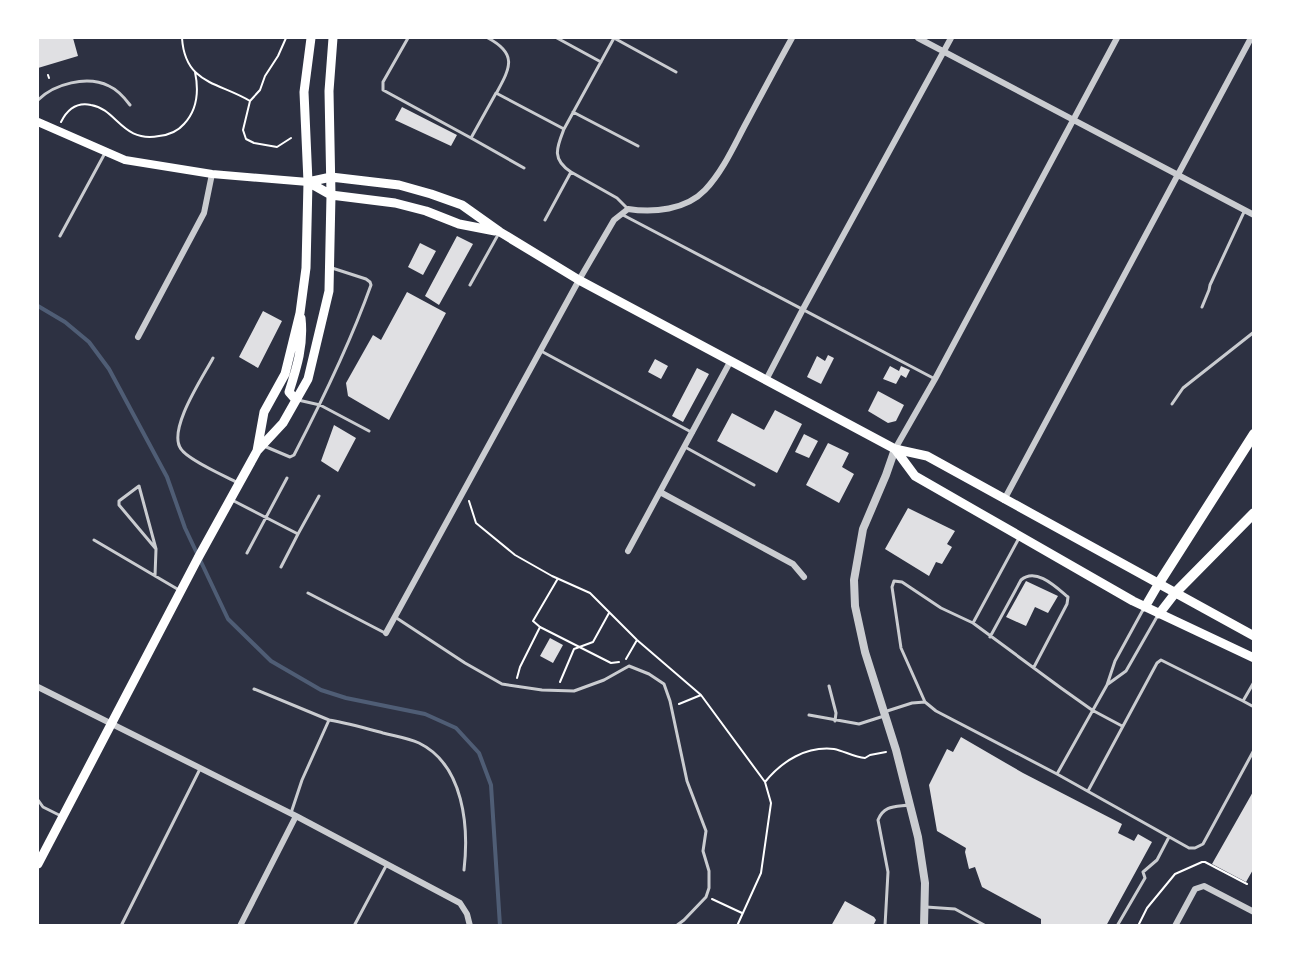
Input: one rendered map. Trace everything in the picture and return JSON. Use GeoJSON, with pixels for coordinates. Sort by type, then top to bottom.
{"type":"FeatureCollection","features":[{"type":"Feature","properties":{"kind":"highway"},"geometry":{"type":"LineString","coordinates":[[1159,583],[1254,434]]}},
{"type":"Feature","properties":{"kind":"highway"},"geometry":{"type":"LineString","coordinates":[[1176,592],[1254,513]]}},
{"type":"Feature","properties":{"kind":"main road"},"geometry":{"type":"LineString","coordinates":[[260,448],[264,412],[285,374],[300,313],[306,268],[308,182],[304,92],[311,38]]}},
{"type":"Feature","properties":{"kind":"main road"},"geometry":{"type":"LineString","coordinates":[[38,864],[239,484],[260,448],[283,423],[308,379],[326,312],[329,291],[331,177],[329,91],[333,38]]}},
{"type":"Feature","properties":{"kind":"main road"},"geometry":{"type":"LineString","coordinates":[[38,122],[125,160],[212,174],[308,182],[331,177],[399,185],[462,205],[579,280],[895,449],[927,456],[1254,636]]}},
{"type":"Feature","properties":{"kind":"main road"},"geometry":{"type":"LineString","coordinates":[[308,182],[331,195],[395,203],[426,211],[459,224],[500,231]]}},
{"type":"Feature","properties":{"kind":"main road"},"geometry":{"type":"LineString","coordinates":[[296,400],[289,392],[301,351],[303,336],[300,313]]}},
{"type":"Feature","properties":{"kind":"main road"},"geometry":{"type":"LineString","coordinates":[[895,449],[915,476],[1145,607],[1254,658]]}},
{"type":"Feature","properties":{"kind":"main road"},"geometry":{"type":"LineString","coordinates":[[1145,607],[1159,583]]}},
{"type":"Feature","properties":{"kind":"main road"},"geometry":{"type":"LineString","coordinates":[[1159,614],[1176,592]]}},
{"type":"Feature","properties":{"kind":"street"},"geometry":{"type":"LineString","coordinates":[[386,633],[614,220],[628,209],[649,211],[671,208],[690,200],[705,190],[727,160],[792,38]]}},
{"type":"Feature","properties":{"kind":"street"},"geometry":{"type":"LineString","coordinates":[[918,38],[1254,215]]}},
{"type":"Feature","properties":{"kind":"street"},"geometry":{"type":"LineString","coordinates":[[766,380],[951,38]]}},
{"type":"Feature","properties":{"kind":"street"},"geometry":{"type":"LineString","coordinates":[[924,926],[925,883],[918,837],[896,750],[865,652],[855,606],[854,580],[862,529],[895,449],[935,379],[1117,38]]}},
{"type":"Feature","properties":{"kind":"street"},"geometry":{"type":"LineString","coordinates":[[1004,500],[1251,38]]}},
{"type":"Feature","properties":{"kind":"street"},"geometry":{"type":"LineString","coordinates":[[138,337],[204,213],[212,174]]}},
{"type":"Feature","properties":{"kind":"street"},"geometry":{"type":"LineString","coordinates":[[628,551],[730,362]]}},
{"type":"Feature","properties":{"kind":"street"},"geometry":{"type":"LineString","coordinates":[[660,492],[793,564],[804,577]]}},
{"type":"Feature","properties":{"kind":"street"},"geometry":{"type":"LineString","coordinates":[[38,687],[294,814],[460,903],[467,914],[470,926]]}},
{"type":"Feature","properties":{"kind":"street"},"geometry":{"type":"LineString","coordinates":[[240,926],[294,814]]}},
{"type":"Feature","properties":{"kind":"street"},"geometry":{"type":"LineString","coordinates":[[1175,926],[1195,889],[1204,886],[1254,912]]}},
{"type":"Feature","properties":{"kind":"lane"},"geometry":{"type":"LineString","coordinates":[[408,38],[383,82],[383,90],[524,168]]}},
{"type":"Feature","properties":{"kind":"lane"},"geometry":{"type":"LineString","coordinates":[[471,138],[507,72],[508,58],[502,45],[488,38]]}},
{"type":"Feature","properties":{"kind":"lane"},"geometry":{"type":"LineString","coordinates":[[557,38],[601,62]]}},
{"type":"Feature","properties":{"kind":"lane"},"geometry":{"type":"LineString","coordinates":[[628,209],[617,198],[570,172],[560,162],[556,148],[614,38],[676,72]]}},
{"type":"Feature","properties":{"kind":"lane"},"geometry":{"type":"LineString","coordinates":[[38,100],[45,93],[60,87],[82,81],[93,81],[115,90],[130,105]]}},
{"type":"Feature","properties":{"kind":"lane"},"geometry":{"type":"LineString","coordinates":[[496,93],[564,129]]}},
{"type":"Feature","properties":{"kind":"lane"},"geometry":{"type":"LineString","coordinates":[[573,112],[638,146]]}},
{"type":"Feature","properties":{"kind":"lane"},"geometry":{"type":"LineString","coordinates":[[60,236],[106,152]]}},
{"type":"Feature","properties":{"kind":"lane"},"geometry":{"type":"LineString","coordinates":[[545,220],[570,172]]}},
{"type":"Feature","properties":{"kind":"lane"},"geometry":{"type":"LineString","coordinates":[[1202,307],[1209,285],[1245,210]]}},
{"type":"Feature","properties":{"kind":"lane"},"geometry":{"type":"LineString","coordinates":[[621,213],[935,379]]}},
{"type":"Feature","properties":{"kind":"lane"},"geometry":{"type":"LineString","coordinates":[[470,285],[500,231]]}},
{"type":"Feature","properties":{"kind":"lane"},"geometry":{"type":"LineString","coordinates":[[260,448],[290,457],[294,455],[357,326],[371,285],[370,282],[330,267]]}},
{"type":"Feature","properties":{"kind":"lane"},"geometry":{"type":"LineString","coordinates":[[1172,404],[1183,388],[1254,332]]}},
{"type":"Feature","properties":{"kind":"lane"},"geometry":{"type":"LineString","coordinates":[[541,351],[693,433]]}},
{"type":"Feature","properties":{"kind":"lane"},"geometry":{"type":"LineString","coordinates":[[213,358],[183,414],[178,442],[180,449],[191,458],[239,484]]}},
{"type":"Feature","properties":{"kind":"lane"},"geometry":{"type":"LineString","coordinates":[[296,400],[320,405],[369,431]]}},
{"type":"Feature","properties":{"kind":"lane"},"geometry":{"type":"LineString","coordinates":[[685,447],[754,485]]}},
{"type":"Feature","properties":{"kind":"lane"},"geometry":{"type":"LineString","coordinates":[[247,553],[287,478]]}},
{"type":"Feature","properties":{"kind":"lane"},"geometry":{"type":"LineString","coordinates":[[155,576],[156,549],[139,486],[119,501],[118,505],[156,549]]}},
{"type":"Feature","properties":{"kind":"lane"},"geometry":{"type":"LineString","coordinates":[[281,567],[319,496]]}},
{"type":"Feature","properties":{"kind":"lane"},"geometry":{"type":"LineString","coordinates":[[231,499],[298,534]]}},
{"type":"Feature","properties":{"kind":"lane"},"geometry":{"type":"LineString","coordinates":[[973,623],[1020,536]]}},
{"type":"Feature","properties":{"kind":"lane"},"geometry":{"type":"LineString","coordinates":[[94,540],[182,589]]}},
{"type":"Feature","properties":{"kind":"lane"},"geometry":{"type":"LineString","coordinates":[[990,637],[1021,580],[1025,577],[1037,576],[1057,587],[1068,597],[1067,604],[1034,667]]}},
{"type":"Feature","properties":{"kind":"lane"},"geometry":{"type":"LineString","coordinates":[[1122,726],[1092,710],[973,623],[941,608],[902,582],[894,581],[892,587],[901,648],[926,702],[936,711],[1057,774],[1189,848],[1196,848],[1203,844],[1254,750]]}},
{"type":"Feature","properties":{"kind":"lane"},"geometry":{"type":"LineString","coordinates":[[308,593],[386,633]]}},
{"type":"Feature","properties":{"kind":"lane"},"geometry":{"type":"LineString","coordinates":[[1057,774],[1107,685],[1115,661],[1145,607]]}},
{"type":"Feature","properties":{"kind":"lane"},"geometry":{"type":"LineString","coordinates":[[1107,685],[1126,672],[1159,614]]}},
{"type":"Feature","properties":{"kind":"lane"},"geometry":{"type":"LineString","coordinates":[[395,617],[502,684],[574,691],[604,680],[629,666],[649,674],[664,684],[687,781],[706,831],[704,851],[710,888],[706,897],[676,926]]}},
{"type":"Feature","properties":{"kind":"lane"},"geometry":{"type":"LineString","coordinates":[[1088,791],[1157,663],[1161,660],[1254,707]]}},
{"type":"Feature","properties":{"kind":"lane"},"geometry":{"type":"LineString","coordinates":[[1243,701],[1254,682]]}},
{"type":"Feature","properties":{"kind":"lane"},"geometry":{"type":"LineString","coordinates":[[829,686],[836,713],[835,721]]}},
{"type":"Feature","properties":{"kind":"lane"},"geometry":{"type":"LineString","coordinates":[[254,689],[329,720],[417,742],[436,755],[451,776],[464,807],[466,838],[464,870]]}},
{"type":"Feature","properties":{"kind":"lane"},"geometry":{"type":"LineString","coordinates":[[809,715],[859,724],[912,703],[926,702]]}},
{"type":"Feature","properties":{"kind":"lane"},"geometry":{"type":"LineString","coordinates":[[294,814],[302,780],[329,720]]}},
{"type":"Feature","properties":{"kind":"lane"},"geometry":{"type":"LineString","coordinates":[[1249,758],[1254,761]]}},
{"type":"Feature","properties":{"kind":"lane"},"geometry":{"type":"LineString","coordinates":[[121,926],[201,767]]}},
{"type":"Feature","properties":{"kind":"lane"},"geometry":{"type":"LineString","coordinates":[[38,800],[43,807],[62,817]]}},
{"type":"Feature","properties":{"kind":"lane"},"geometry":{"type":"LineString","coordinates":[[885,926],[888,872],[878,820],[887,808],[910,805]]}},
{"type":"Feature","properties":{"kind":"lane"},"geometry":{"type":"LineString","coordinates":[[1117,926],[1145,878],[1143,872],[1157,860],[1169,837]]}},
{"type":"Feature","properties":{"kind":"lane"},"geometry":{"type":"LineString","coordinates":[[354,926],[387,864]]}},
{"type":"Feature","properties":{"kind":"lane"},"geometry":{"type":"LineString","coordinates":[[924,907],[955,909],[986,926]]}},
{"type":"Feature","properties":{"kind":"path"},"geometry":{"type":"LineString","coordinates":[[182,38],[187,61],[195,72],[213,85],[232,91],[250,101]]}},
{"type":"Feature","properties":{"kind":"path"},"geometry":{"type":"LineString","coordinates":[[286,38],[260,90],[250,101],[243,130],[246,139],[254,143],[277,147],[291,138]]}},
{"type":"Feature","properties":{"kind":"path"},"geometry":{"type":"LineString","coordinates":[[61,122],[74,107],[89,104],[102,109],[137,135],[153,137],[165,135],[185,123],[194,109],[198,89],[195,72]]}},
{"type":"Feature","properties":{"kind":"path"},"geometry":{"type":"LineString","coordinates":[[465,489],[476,523],[515,555],[558,579],[590,593],[637,640],[701,695],[765,782],[771,803],[761,873],[737,926]]}},
{"type":"Feature","properties":{"kind":"path"},"geometry":{"type":"LineString","coordinates":[[558,579],[533,621],[540,627],[611,663],[625,662],[637,640]]}},
{"type":"Feature","properties":{"kind":"path"},"geometry":{"type":"LineString","coordinates":[[557,691],[574,649],[593,642],[610,612]]}},
{"type":"Feature","properties":{"kind":"path"},"geometry":{"type":"LineString","coordinates":[[515,686],[520,667],[540,627]]}},
{"type":"Feature","properties":{"kind":"path"},"geometry":{"type":"LineString","coordinates":[[671,707],[701,695]]}},
{"type":"Feature","properties":{"kind":"path"},"geometry":{"type":"LineString","coordinates":[[765,782],[774,770],[792,757],[817,749],[835,750],[865,758],[896,750]]}},
{"type":"Feature","properties":{"kind":"path"},"geometry":{"type":"LineString","coordinates":[[1138,926],[1147,908],[1175,874],[1202,862],[1247,884]]}},
{"type":"Feature","properties":{"kind":"path"},"geometry":{"type":"LineString","coordinates":[[706,897],[742,913]]}},
{"type":"Feature","properties":{"kind":"building"},"geometry":{"type":"Polygon","coordinates":[[[38,38],[73,38],[78,56],[38,68],[38,38]]]}},
{"type":"Feature","properties":{"kind":"building"},"geometry":{"type":"Polygon","coordinates":[[[402,107],[457,135],[451,146],[395,120],[402,107]]]}},
{"type":"Feature","properties":{"kind":"building"},"geometry":{"type":"Polygon","coordinates":[[[457,236],[473,244],[439,305],[425,296],[457,236]]]}},
{"type":"Feature","properties":{"kind":"building"},"geometry":{"type":"Polygon","coordinates":[[[420,243],[436,251],[423,275],[408,267],[420,243]]]}},
{"type":"Feature","properties":{"kind":"building"},"geometry":{"type":"Polygon","coordinates":[[[407,292],[446,313],[389,420],[348,396],[346,383],[373,335],[381,340],[407,292]]]}},
{"type":"Feature","properties":{"kind":"building"},"geometry":{"type":"Polygon","coordinates":[[[263,311],[282,321],[258,368],[239,357],[263,311]]]}},
{"type":"Feature","properties":{"kind":"building"},"geometry":{"type":"Polygon","coordinates":[[[828,355],[834,358],[821,384],[807,377],[817,356],[825,361],[828,355]]]}},
{"type":"Feature","properties":{"kind":"building"},"geometry":{"type":"Polygon","coordinates":[[[655,359],[668,366],[661,379],[648,372],[655,359]]]}},
{"type":"Feature","properties":{"kind":"building"},"geometry":{"type":"Polygon","coordinates":[[[890,366],[899,371],[901,366],[910,370],[906,378],[901,375],[896,384],[883,379],[890,366]]]}},
{"type":"Feature","properties":{"kind":"building"},"geometry":{"type":"Polygon","coordinates":[[[697,368],[709,374],[683,422],[672,416],[697,368]]]}},
{"type":"Feature","properties":{"kind":"building"},"geometry":{"type":"Polygon","coordinates":[[[878,391],[904,405],[896,421],[888,423],[868,411],[878,391]]]}},
{"type":"Feature","properties":{"kind":"building"},"geometry":{"type":"Polygon","coordinates":[[[775,410],[802,424],[777,473],[717,441],[732,413],[764,430],[775,410]]]}},
{"type":"Feature","properties":{"kind":"building"},"geometry":{"type":"Polygon","coordinates":[[[334,425],[356,438],[338,472],[321,461],[334,425]]]}},
{"type":"Feature","properties":{"kind":"building"},"geometry":{"type":"Polygon","coordinates":[[[804,434],[818,441],[809,458],[795,452],[804,434]]]}},
{"type":"Feature","properties":{"kind":"building"},"geometry":{"type":"Polygon","coordinates":[[[828,443],[849,453],[842,467],[854,474],[839,503],[806,485],[828,443]]]}},
{"type":"Feature","properties":{"kind":"building"},"geometry":{"type":"Polygon","coordinates":[[[908,508],[955,531],[947,544],[952,547],[942,564],[936,562],[929,576],[885,549],[908,508]]]}},
{"type":"Feature","properties":{"kind":"building"},"geometry":{"type":"Polygon","coordinates":[[[1026,581],[1058,596],[1048,613],[1035,607],[1026,626],[1006,617],[1026,581]]]}},
{"type":"Feature","properties":{"kind":"building"},"geometry":{"type":"Polygon","coordinates":[[[550,638],[563,645],[553,663],[540,656],[550,638]]]}},
{"type":"Feature","properties":{"kind":"building"},"geometry":{"type":"Polygon","coordinates":[[[961,737],[1023,773],[1122,824],[1118,833],[1134,841],[1138,834],[1152,842],[1106,926],[1041,926],[1041,919],[982,887],[975,867],[969,869],[966,848],[937,831],[929,785],[947,749],[953,752],[961,737]]]}},
{"type":"Feature","properties":{"kind":"building"},"geometry":{"type":"Polygon","coordinates":[[[1254,790],[1254,868],[1246,882],[1212,864],[1254,790]]]}},
{"type":"Feature","properties":{"kind":"building"},"geometry":{"type":"Polygon","coordinates":[[[845,901],[874,917],[876,920],[873,926],[831,926],[845,901]]]}},
{"type":"Feature","properties":{"kind":"waterway"},"geometry":{"type":"LineString","coordinates":[[38,306],[65,322],[89,342],[109,369],[167,477],[185,528],[228,619],[271,661],[321,690],[346,698],[425,714],[456,728],[479,753],[491,785],[500,926]]}}]}
